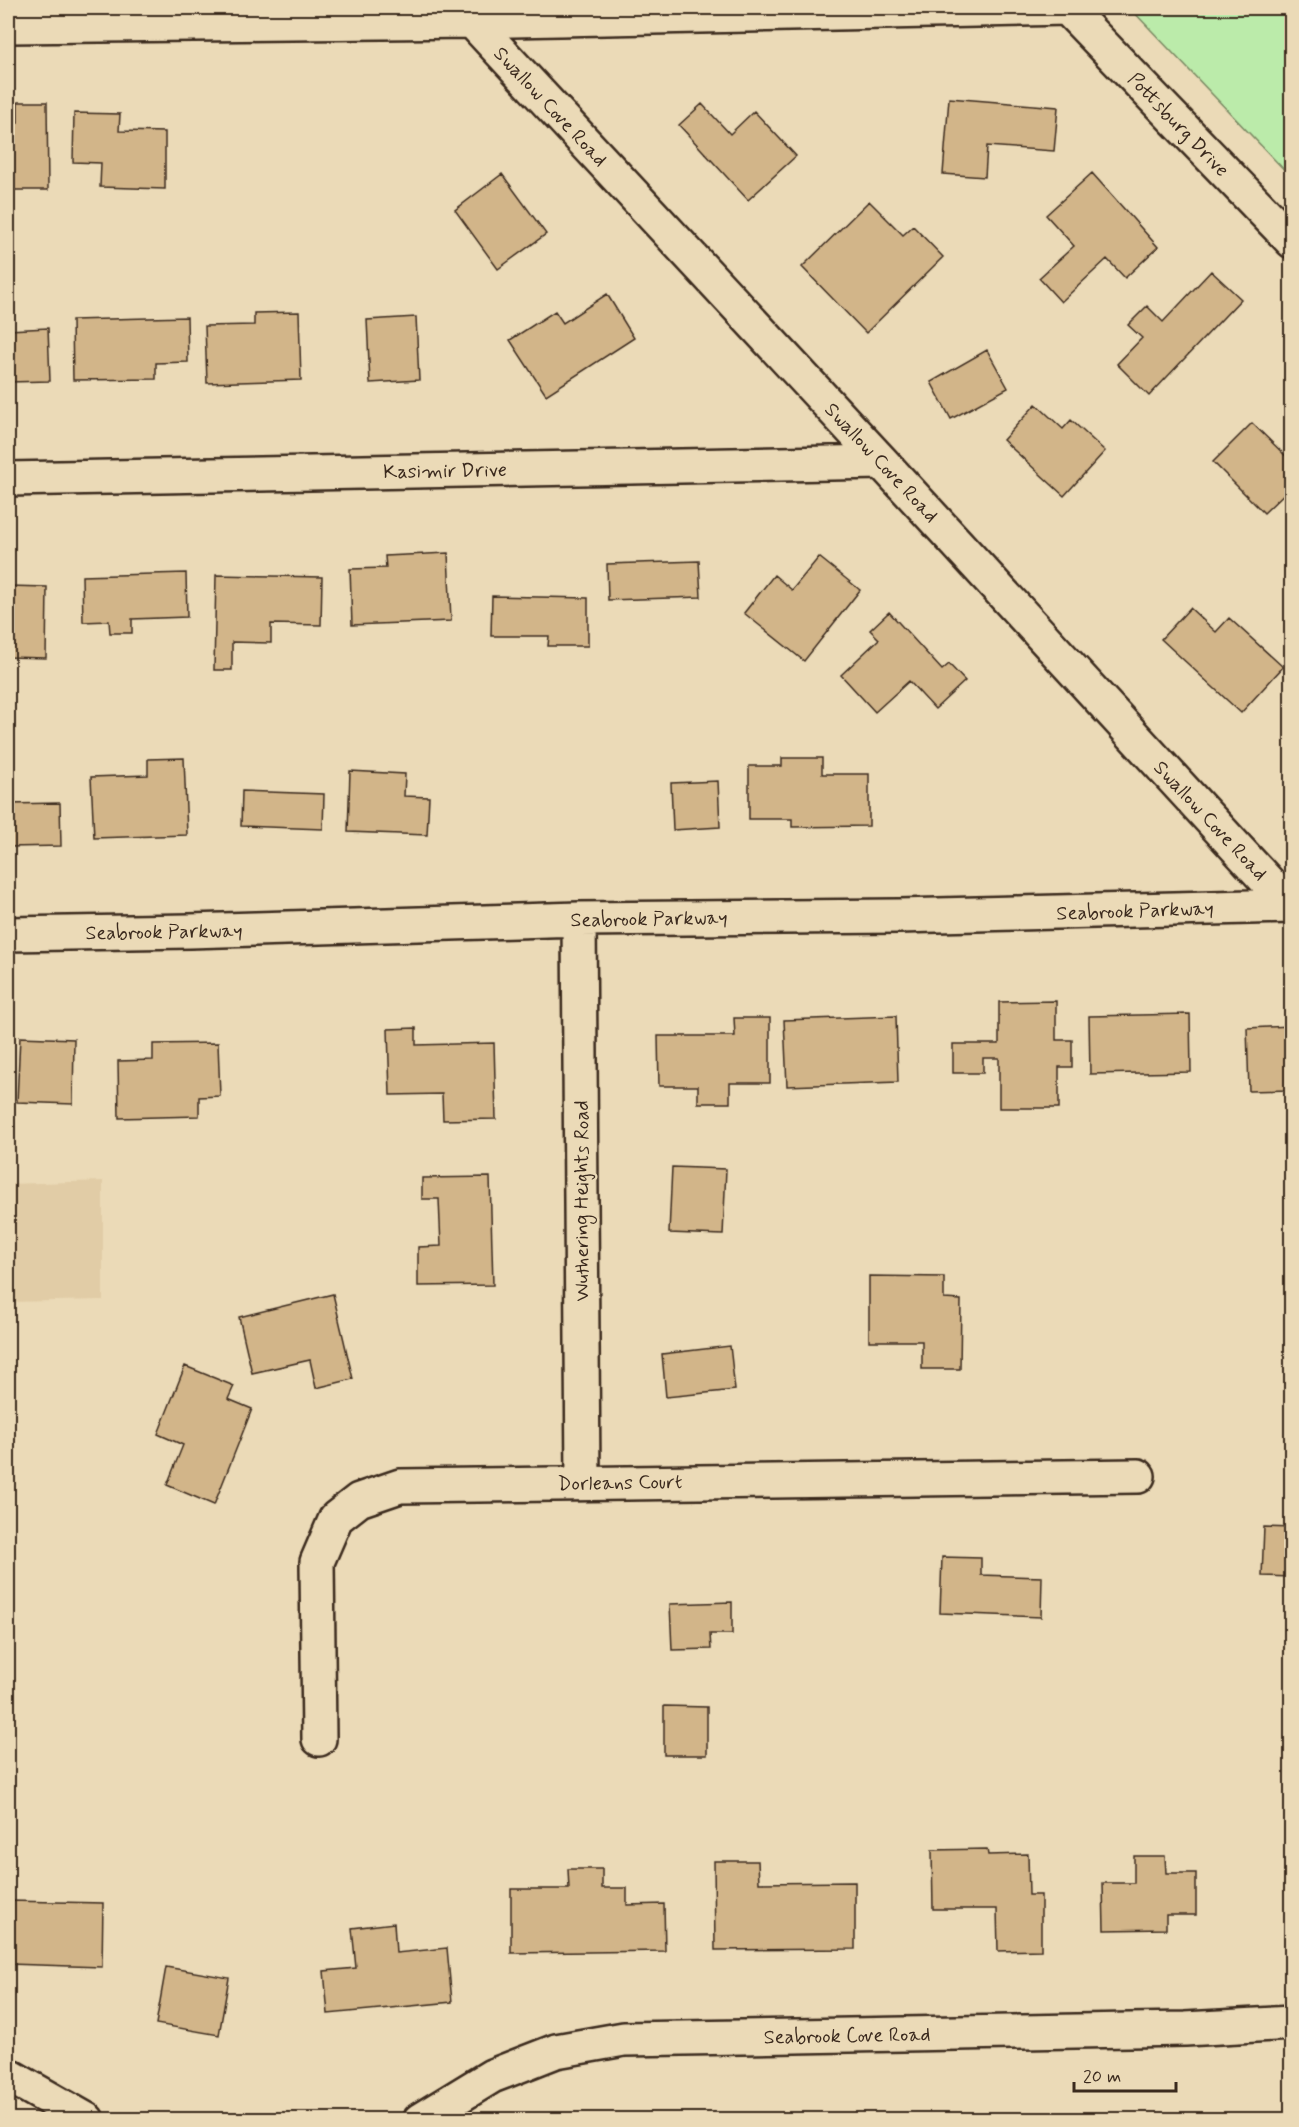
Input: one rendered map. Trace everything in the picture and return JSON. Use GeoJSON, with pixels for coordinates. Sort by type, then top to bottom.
{"type":"FeatureCollection","features":[{"type":"Feature","properties":{"kind":"street"},"geometry":{"type":"LineString","coordinates":[[8,26],[472,21],[1067,8]]}},
{"type":"Feature","properties":{"kind":"street","name":"Pottsburg Drive"},"geometry":{"type":"LineString","coordinates":[[1067,8],[1292,241]]}},
{"type":"Feature","properties":{"kind":"street","name":"Swallow Cove Road"},"geometry":{"type":"LineString","coordinates":[[472,21],[1291,906]]}},
{"type":"Feature","properties":{"kind":"street","name":"Kasimir Drive"},"geometry":{"type":"LineString","coordinates":[[8,479],[882,462]]}},
{"type":"Feature","properties":{"kind":"street","name":"Seabrook Parkway"},"geometry":{"type":"LineString","coordinates":[[8,934],[201,931],[579,919],[900,916],[1291,906]]}},
{"type":"Feature","properties":{"kind":"street","name":"Wuthering Heights Road"},"geometry":{"type":"LineString","coordinates":[[579,919],[583,1483]]}},
{"type":"Feature","properties":{"kind":"street","name":"Dorleans Court"},"geometry":{"type":"LineString","coordinates":[[319,1738],[317,1562],[336,1518],[359,1500],[400,1486],[1138,1476]]}},
{"type":"Feature","properties":{"kind":"street","name":"Seabrook Cove Road"},"geometry":{"type":"LineString","coordinates":[[420,2120],[492,2076],[556,2051],[624,2039],[1185,2029],[1292,2023]]}},
{"type":"Feature","properties":{"kind":"street"},"geometry":{"type":"LineString","coordinates":[[8,2075],[87,2120]]}},
{"type":"Feature","properties":{"kind":"shaded area"},"geometry":{"type":"Polygon","coordinates":[[[103,1181],[103,1300],[8,1302],[8,1184],[103,1181]]]}},
{"type":"Feature","properties":{"kind":"green space"},"geometry":{"type":"Polygon","coordinates":[[[1130,8],[1291,8],[1291,177],[1130,8]]]}},
{"type":"Feature","properties":{"kind":"building"},"geometry":{"type":"Polygon","coordinates":[[[949,98],[1058,107],[1054,151],[987,146],[985,177],[943,174],[949,98]]]}},
{"type":"Feature","properties":{"kind":"building"},"geometry":{"type":"Polygon","coordinates":[[[18,102],[47,102],[48,190],[8,190],[8,123],[18,123],[18,102]]]}},
{"type":"Feature","properties":{"kind":"building"},"geometry":{"type":"Polygon","coordinates":[[[702,104],[730,134],[754,111],[796,156],[748,200],[679,125],[702,104]]]}},
{"type":"Feature","properties":{"kind":"building"},"geometry":{"type":"Polygon","coordinates":[[[74,113],[120,114],[119,131],[165,132],[165,189],[100,187],[101,163],[73,162],[74,113]]]}},
{"type":"Feature","properties":{"kind":"building"},"geometry":{"type":"Polygon","coordinates":[[[1092,173],[1158,247],[1125,278],[1107,259],[1061,302],[1039,278],[1074,246],[1046,215],[1092,173]]]}},
{"type":"Feature","properties":{"kind":"building"},"geometry":{"type":"Polygon","coordinates":[[[502,174],[546,234],[498,269],[455,210],[502,174]]]}},
{"type":"Feature","properties":{"kind":"building"},"geometry":{"type":"Polygon","coordinates":[[[869,201],[903,235],[913,226],[943,257],[866,333],[802,267],[869,201]]]}},
{"type":"Feature","properties":{"kind":"building"},"geometry":{"type":"Polygon","coordinates":[[[1211,271],[1241,299],[1149,396],[1117,364],[1142,338],[1128,325],[1147,306],[1163,322],[1211,271]]]}},
{"type":"Feature","properties":{"kind":"building"},"geometry":{"type":"Polygon","coordinates":[[[607,294],[634,338],[546,395],[510,340],[555,311],[563,323],[607,294]]]}},
{"type":"Feature","properties":{"kind":"building"},"geometry":{"type":"Polygon","coordinates":[[[299,312],[301,380],[207,383],[205,326],[254,325],[254,313],[299,312]]]}},
{"type":"Feature","properties":{"kind":"building"},"geometry":{"type":"Polygon","coordinates":[[[187,317],[188,362],[156,363],[156,379],[73,380],[72,320],[187,317]]]}},
{"type":"Feature","properties":{"kind":"building"},"geometry":{"type":"Polygon","coordinates":[[[416,317],[419,380],[370,383],[367,320],[416,317]]]}},
{"type":"Feature","properties":{"kind":"building"},"geometry":{"type":"Polygon","coordinates":[[[48,328],[50,381],[8,382],[8,330],[48,328]]]}},
{"type":"Feature","properties":{"kind":"building"},"geometry":{"type":"Polygon","coordinates":[[[987,350],[1008,388],[951,419],[931,382],[987,350]]]}},
{"type":"Feature","properties":{"kind":"building"},"geometry":{"type":"Polygon","coordinates":[[[1036,404],[1063,429],[1071,420],[1105,451],[1064,496],[1003,440],[1036,404]]]}},
{"type":"Feature","properties":{"kind":"building"},"geometry":{"type":"Polygon","coordinates":[[[1252,423],[1292,462],[1292,486],[1264,513],[1213,462],[1252,423]]]}},
{"type":"Feature","properties":{"kind":"building"},"geometry":{"type":"Polygon","coordinates":[[[448,553],[451,621],[352,625],[350,569],[386,568],[385,556],[448,553]]]}},
{"type":"Feature","properties":{"kind":"building"},"geometry":{"type":"Polygon","coordinates":[[[819,557],[860,590],[804,661],[744,613],[774,575],[792,590],[819,557]]]}},
{"type":"Feature","properties":{"kind":"building"},"geometry":{"type":"Polygon","coordinates":[[[699,561],[701,597],[608,600],[607,564],[699,561]]]}},
{"type":"Feature","properties":{"kind":"building"},"geometry":{"type":"Polygon","coordinates":[[[186,573],[187,617],[132,619],[132,633],[110,633],[109,621],[83,622],[82,576],[186,573]]]}},
{"type":"Feature","properties":{"kind":"building"},"geometry":{"type":"Polygon","coordinates":[[[216,575],[322,577],[321,625],[271,624],[271,643],[232,642],[232,670],[214,670],[216,575]]]}},
{"type":"Feature","properties":{"kind":"building"},"geometry":{"type":"Polygon","coordinates":[[[8,586],[47,587],[46,658],[8,657],[8,586]]]}},
{"type":"Feature","properties":{"kind":"building"},"geometry":{"type":"Polygon","coordinates":[[[492,596],[588,598],[588,646],[548,646],[549,636],[491,636],[492,596]]]}},
{"type":"Feature","properties":{"kind":"building"},"geometry":{"type":"Polygon","coordinates":[[[1190,608],[1216,632],[1229,618],[1283,667],[1241,713],[1161,639],[1190,608]]]}},
{"type":"Feature","properties":{"kind":"building"},"geometry":{"type":"Polygon","coordinates":[[[889,612],[942,670],[949,664],[965,681],[935,709],[909,681],[875,712],[841,675],[879,639],[870,630],[889,612]]]}},
{"type":"Feature","properties":{"kind":"building"},"geometry":{"type":"Polygon","coordinates":[[[184,758],[187,835],[94,838],[91,777],[148,775],[148,759],[184,758]]]}},
{"type":"Feature","properties":{"kind":"building"},"geometry":{"type":"Polygon","coordinates":[[[782,758],[822,758],[822,774],[869,774],[869,826],[792,827],[792,819],[749,819],[749,766],[782,766],[782,758]]]}},
{"type":"Feature","properties":{"kind":"building"},"geometry":{"type":"Polygon","coordinates":[[[350,771],[405,774],[404,796],[429,797],[427,835],[348,832],[350,771]]]}},
{"type":"Feature","properties":{"kind":"building"},"geometry":{"type":"Polygon","coordinates":[[[718,781],[720,827],[673,830],[671,783],[718,781]]]}},
{"type":"Feature","properties":{"kind":"building"},"geometry":{"type":"Polygon","coordinates":[[[242,791],[324,794],[323,829],[241,826],[242,791]]]}},
{"type":"Feature","properties":{"kind":"building"},"geometry":{"type":"Polygon","coordinates":[[[60,803],[61,846],[8,847],[8,804],[60,803]]]}},
{"type":"Feature","properties":{"kind":"building"},"geometry":{"type":"Polygon","coordinates":[[[1056,1001],[1056,1040],[1072,1040],[1072,1067],[1059,1067],[1059,1108],[999,1108],[999,1058],[983,1058],[983,1073],[953,1073],[953,1044],[999,1044],[999,1002],[1056,1001]]]}},
{"type":"Feature","properties":{"kind":"building"},"geometry":{"type":"Polygon","coordinates":[[[1190,1014],[1191,1072],[1090,1074],[1089,1016],[1190,1014]]]}},
{"type":"Feature","properties":{"kind":"building"},"geometry":{"type":"Polygon","coordinates":[[[896,1016],[898,1082],[787,1086],[784,1020],[896,1016]]]}},
{"type":"Feature","properties":{"kind":"building"},"geometry":{"type":"Polygon","coordinates":[[[734,1018],[770,1018],[770,1083],[730,1083],[730,1103],[698,1103],[698,1086],[659,1086],[658,1036],[735,1036],[734,1018]]]}},
{"type":"Feature","properties":{"kind":"building"},"geometry":{"type":"Polygon","coordinates":[[[1292,1026],[1292,1080],[1289,1080],[1289,1090],[1249,1091],[1247,1028],[1292,1026]]]}},
{"type":"Feature","properties":{"kind":"building"},"geometry":{"type":"Polygon","coordinates":[[[416,1028],[416,1045],[494,1043],[496,1119],[443,1120],[442,1094],[390,1095],[388,1029],[416,1028]]]}},
{"type":"Feature","properties":{"kind":"building"},"geometry":{"type":"Polygon","coordinates":[[[20,1037],[74,1039],[73,1104],[17,1102],[20,1037]]]}},
{"type":"Feature","properties":{"kind":"building"},"geometry":{"type":"Polygon","coordinates":[[[218,1043],[220,1096],[199,1097],[199,1116],[119,1118],[118,1061],[153,1060],[153,1044],[218,1043]]]}},
{"type":"Feature","properties":{"kind":"building"},"geometry":{"type":"Polygon","coordinates":[[[672,1167],[726,1169],[723,1235],[669,1233],[672,1167]]]}},
{"type":"Feature","properties":{"kind":"building"},"geometry":{"type":"Polygon","coordinates":[[[490,1177],[493,1285],[418,1286],[418,1247],[441,1246],[439,1199],[422,1199],[422,1178],[490,1177]]]}},
{"type":"Feature","properties":{"kind":"building"},"geometry":{"type":"Polygon","coordinates":[[[869,1276],[944,1277],[944,1299],[961,1300],[960,1369],[922,1369],[922,1341],[869,1341],[869,1276]]]}},
{"type":"Feature","properties":{"kind":"building"},"geometry":{"type":"Polygon","coordinates":[[[333,1294],[353,1379],[316,1388],[310,1360],[252,1373],[239,1317],[333,1294]]]}},
{"type":"Feature","properties":{"kind":"building"},"geometry":{"type":"Polygon","coordinates":[[[730,1346],[735,1390],[666,1397],[662,1354],[730,1346]]]}},
{"type":"Feature","properties":{"kind":"building"},"geometry":{"type":"Polygon","coordinates":[[[185,1366],[234,1386],[228,1399],[252,1409],[214,1505],[167,1485],[183,1445],[158,1434],[185,1366]]]}},
{"type":"Feature","properties":{"kind":"building"},"geometry":{"type":"Polygon","coordinates":[[[1264,1527],[1292,1528],[1292,1577],[1262,1576],[1264,1527]]]}},
{"type":"Feature","properties":{"kind":"building"},"geometry":{"type":"Polygon","coordinates":[[[942,1557],[981,1558],[981,1575],[1042,1577],[1041,1617],[940,1613],[942,1557]]]}},
{"type":"Feature","properties":{"kind":"building"},"geometry":{"type":"Polygon","coordinates":[[[732,1602],[732,1634],[710,1634],[711,1649],[672,1650],[670,1604],[732,1602]]]}},
{"type":"Feature","properties":{"kind":"building"},"geometry":{"type":"Polygon","coordinates":[[[664,1706],[707,1707],[707,1755],[664,1755],[664,1706]]]}},
{"type":"Feature","properties":{"kind":"building"},"geometry":{"type":"Polygon","coordinates":[[[987,1849],[988,1855],[1028,1854],[1029,1895],[1041,1895],[1041,1950],[998,1951],[997,1909],[933,1909],[932,1850],[987,1849]]]}},
{"type":"Feature","properties":{"kind":"building"},"geometry":{"type":"Polygon","coordinates":[[[1134,1856],[1165,1856],[1166,1873],[1196,1873],[1196,1915],[1166,1915],[1166,1929],[1104,1930],[1103,1883],[1134,1883],[1134,1856]]]}},
{"type":"Feature","properties":{"kind":"building"},"geometry":{"type":"Polygon","coordinates":[[[714,1861],[758,1861],[759,1883],[855,1882],[855,1949],[715,1950],[714,1861]]]}},
{"type":"Feature","properties":{"kind":"building"},"geometry":{"type":"Polygon","coordinates":[[[568,1869],[602,1869],[602,1888],[627,1888],[627,1905],[664,1904],[665,1951],[511,1953],[511,1889],[569,1889],[568,1869]]]}},
{"type":"Feature","properties":{"kind":"building"},"geometry":{"type":"Polygon","coordinates":[[[9,1901],[103,1903],[102,1967],[8,1964],[9,1901]]]}},
{"type":"Feature","properties":{"kind":"building"},"geometry":{"type":"Polygon","coordinates":[[[394,1923],[396,1953],[447,1948],[452,2002],[328,2014],[324,1971],[356,1968],[352,1928],[394,1923]]]}},
{"type":"Feature","properties":{"kind":"building"},"geometry":{"type":"Polygon","coordinates":[[[166,1967],[229,1978],[219,2035],[156,2024],[166,1967]]]}},
{"type":"Feature","properties":{"kind":"building"},"geometry":{"type":"Polygon","coordinates":[[[1106,2116],[1106,2120],[1028,2120],[1028,2118],[1106,2116]]]}}]}
